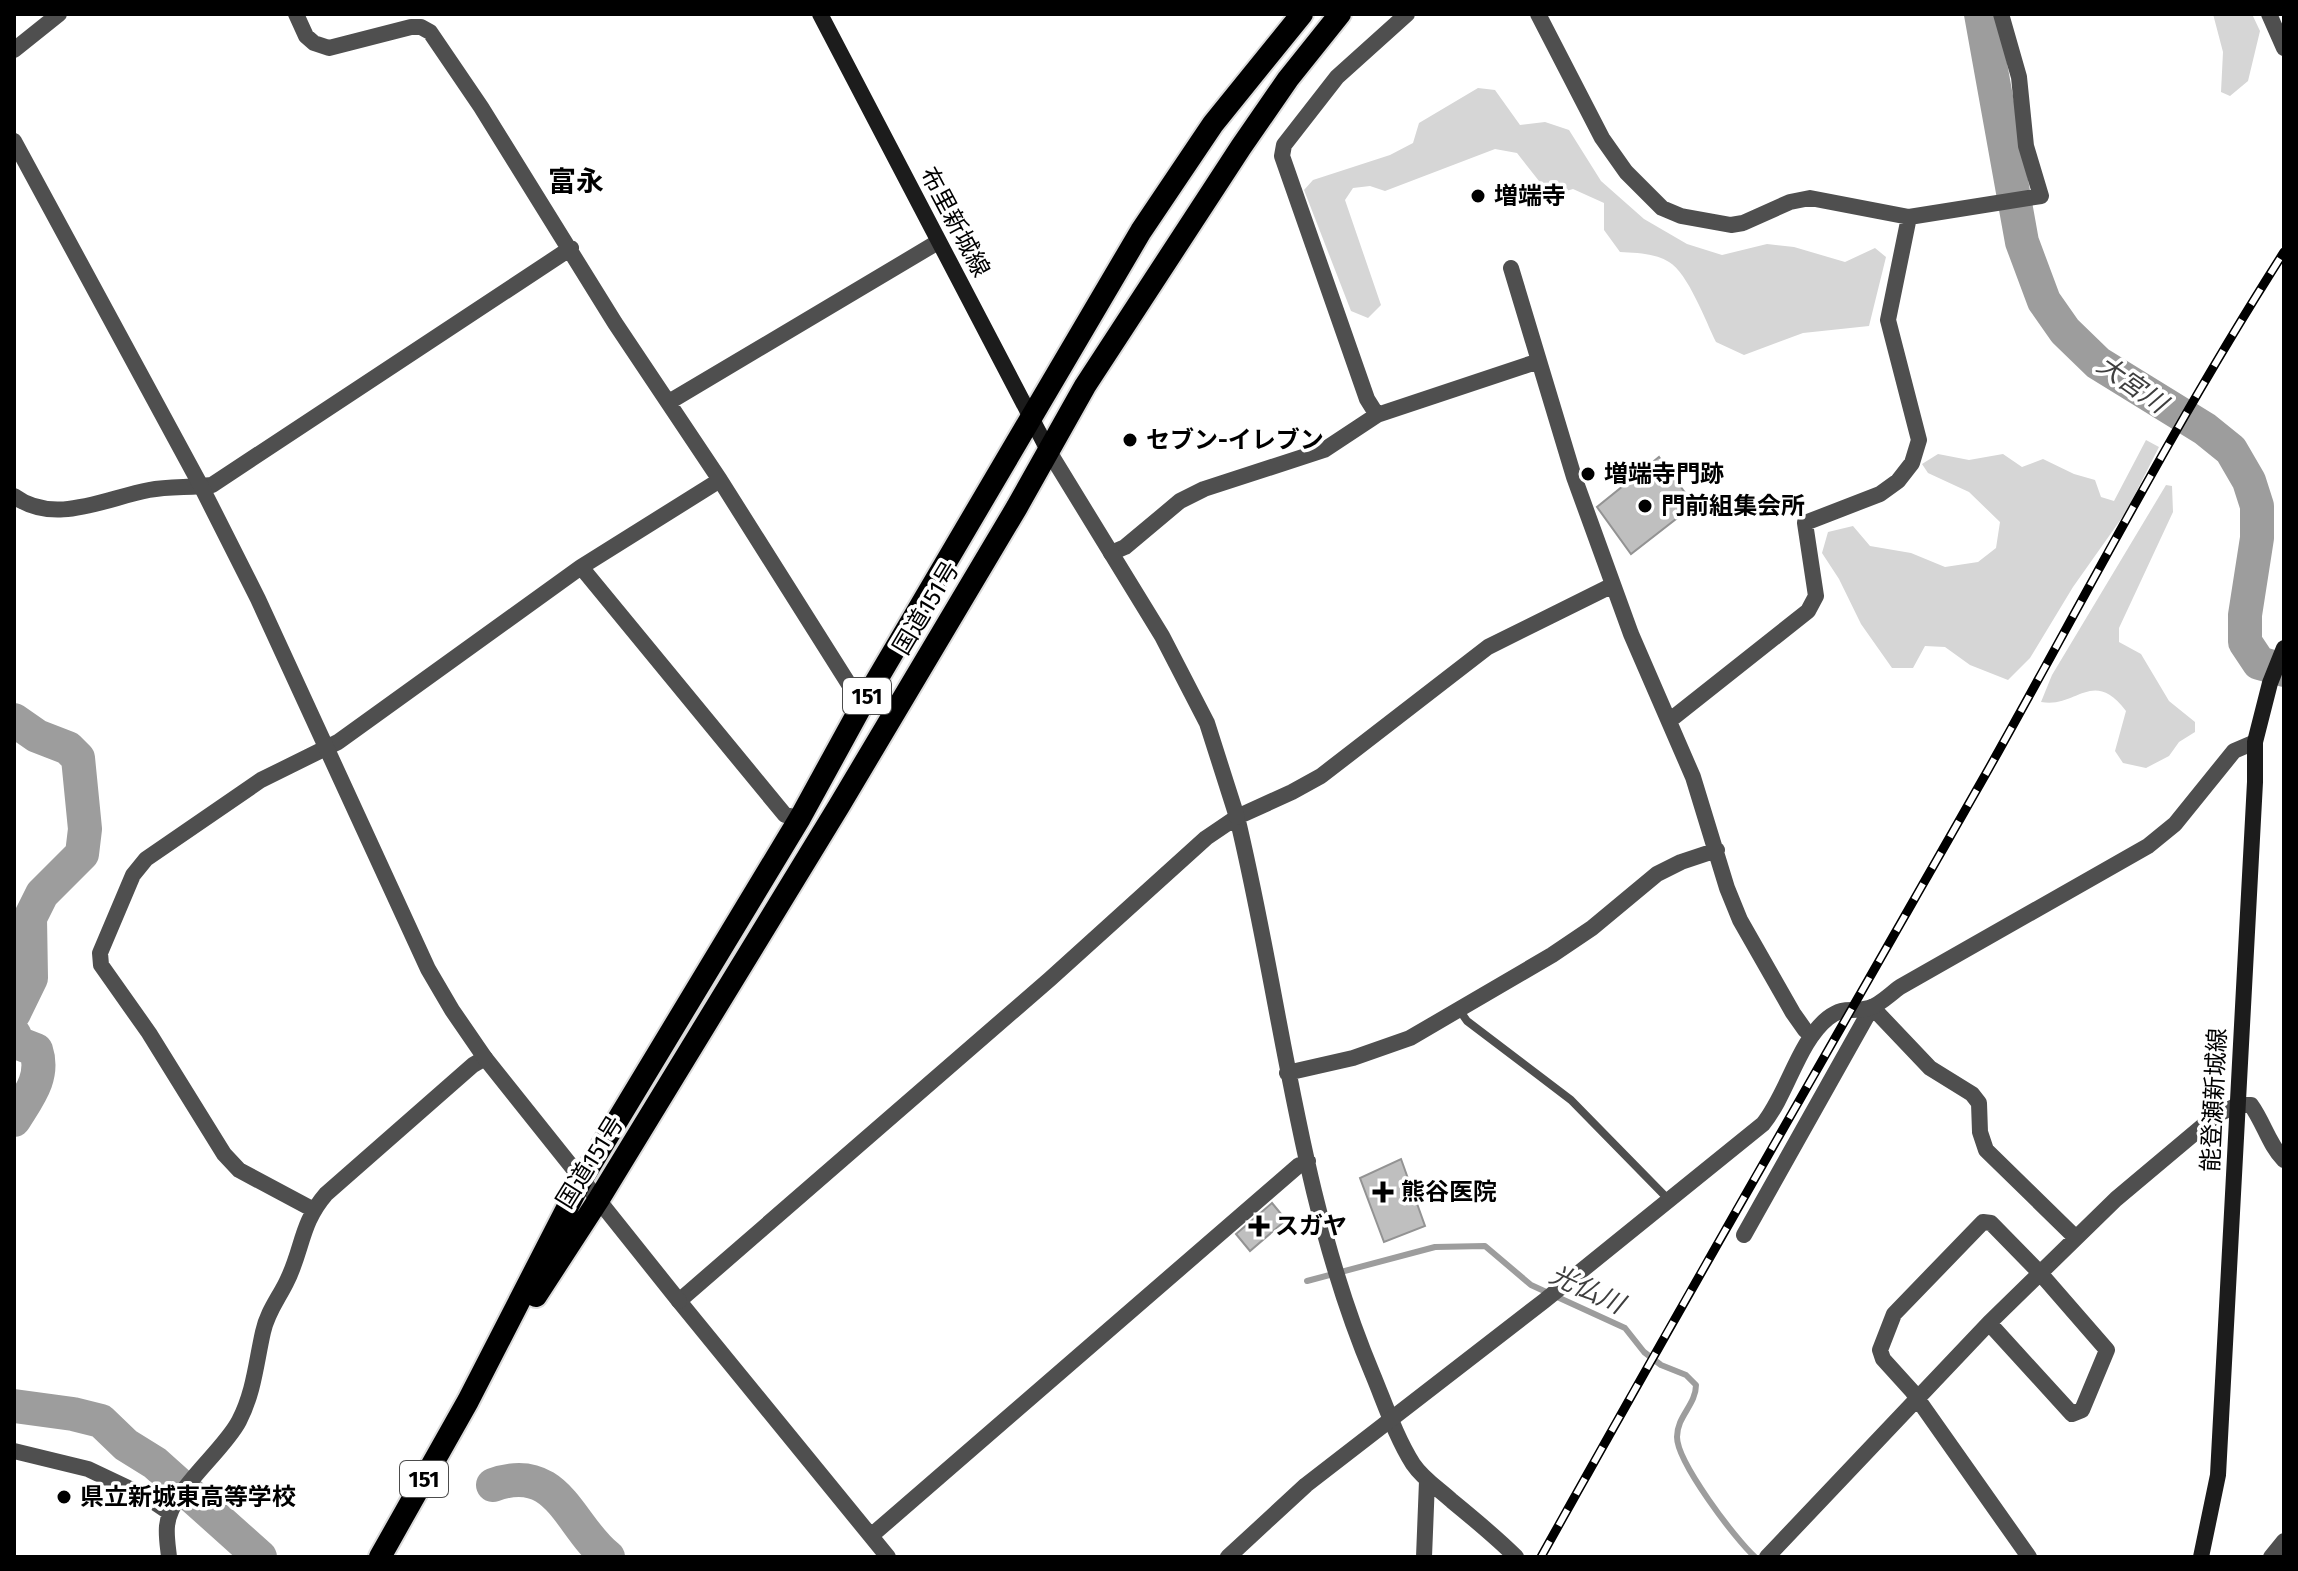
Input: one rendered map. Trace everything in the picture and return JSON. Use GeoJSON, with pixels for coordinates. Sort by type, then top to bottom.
{"type":"FeatureCollection","features":[{"type":"Feature","properties":{"kind":"highway","name":"国道151号"},"geometry":{"type":"LineString","coordinates":[[380,1557],[468,1401],[582,1179],[800,818],[862,705],[1070,350],[1165,195],[1213,124],[1302,14]]}},
{"type":"Feature","properties":{"kind":"highway","name":"国道151号"},"geometry":{"type":"LineString","coordinates":[[468,1401],[599,1199],[839,806],[1085,386],[1288,79],[1340,14]]}},
{"type":"Feature","properties":{"kind":"main road","name":"布里新城線"},"geometry":{"type":"LineString","coordinates":[[820,14],[1048,450]]}},
{"type":"Feature","properties":{"kind":"main road","name":"能登瀬新城線"},"geometry":{"type":"LineString","coordinates":[[2201,1557],[2218,1475],[2255,742],[2270,683],[2283,650]]}},
{"type":"Feature","properties":{"kind":"street"},"geometry":{"type":"LineString","coordinates":[[14,50],[59,14]]}},
{"type":"Feature","properties":{"kind":"street"},"geometry":{"type":"LineString","coordinates":[[296,14],[306,36],[314,43],[329,48],[411,27],[421,27],[430,32],[862,705]]}},
{"type":"Feature","properties":{"kind":"street"},"geometry":{"type":"LineString","coordinates":[[1377,415],[1367,399],[1282,156],[1284,145],[1337,77],[1407,14]]}},
{"type":"Feature","properties":{"kind":"street"},"geometry":{"type":"LineString","coordinates":[[1538,14],[1602,138],[1626,172],[1662,208],[1681,216],[1731,225],[1743,223],[1790,202],[1810,198],[1909,217],[2041,196],[2026,146],[2019,77],[2001,14]]}},
{"type":"Feature","properties":{"kind":"street"},"geometry":{"type":"LineString","coordinates":[[2269,14],[2284,48]]}},
{"type":"Feature","properties":{"kind":"street"},"geometry":{"type":"LineString","coordinates":[[14,141],[201,486],[258,599],[428,969],[452,1010],[485,1058],[888,1557]]}},
{"type":"Feature","properties":{"kind":"street"},"geometry":{"type":"LineString","coordinates":[[1669,721],[1808,611],[1816,596],[1805,523],[1880,494],[1898,481],[1912,463],[1919,440],[1888,320],[1909,217]]}},
{"type":"Feature","properties":{"kind":"street"},"geometry":{"type":"LineString","coordinates":[[669,402],[938,242]]}},
{"type":"Feature","properties":{"kind":"street"},"geometry":{"type":"LineString","coordinates":[[14,496],[52,510],[78,508],[149,490],[212,485],[571,248]]}},
{"type":"Feature","properties":{"kind":"street"},"geometry":{"type":"LineString","coordinates":[[1511,268],[1574,477],[1631,634],[1693,777],[1740,920],[1793,1013],[1812,1035]]}},
{"type":"Feature","properties":{"kind":"street"},"geometry":{"type":"LineString","coordinates":[[1111,553],[1125,547],[1180,501],[1204,489],[1324,450],[1377,415],[1539,361]]}},
{"type":"Feature","properties":{"kind":"street"},"geometry":{"type":"LineString","coordinates":[[1048,450],[1162,636],[1207,723],[1237,817],[1257,900],[1287,1073],[1335,1271],[1358,1341],[1412,1462],[1427,1481],[1516,1557]]}},
{"type":"Feature","properties":{"kind":"street"},"geometry":{"type":"LineString","coordinates":[[312,1209],[239,1170],[224,1154],[149,1033],[101,965],[100,953],[133,875],[146,859],[261,780],[338,742],[581,567],[720,480]]}},
{"type":"Feature","properties":{"kind":"street"},"geometry":{"type":"LineString","coordinates":[[581,567],[785,815],[800,818]]}},
{"type":"Feature","properties":{"kind":"street"},"geometry":{"type":"LineString","coordinates":[[679,1301],[1038,990],[1206,838],[1237,817],[1321,776],[1488,647],[1613,585]]}},
{"type":"Feature","properties":{"kind":"street"},"geometry":{"type":"LineString","coordinates":[[1744,1235],[1872,1007],[1900,987],[2148,846],[2175,824],[2234,751],[2255,742]]}},
{"type":"Feature","properties":{"kind":"street"},"geometry":{"type":"LineString","coordinates":[[1287,1073],[1353,1058],[1410,1038],[1460,1011],[1579,937],[1657,874],[1717,850]]}},
{"type":"Feature","properties":{"kind":"street"},"geometry":{"type":"LineString","coordinates":[[1228,1557],[1306,1485],[1550,1296],[1763,1124],[1777,1106],[1812,1035],[1825,1021],[1842,1009],[1872,1007]]}},
{"type":"Feature","properties":{"kind":"street"},"geometry":{"type":"LineString","coordinates":[[1872,1007],[1930,1068],[1972,1094],[1979,1103],[1980,1132],[1986,1150],[2076,1238]]}},
{"type":"Feature","properties":{"kind":"street"},"geometry":{"type":"LineString","coordinates":[[169,1557],[167,1525],[173,1508],[237,1425],[251,1397],[263,1329],[272,1305],[287,1282],[312,1209],[473,1065],[485,1058]]}},
{"type":"Feature","properties":{"kind":"street"},"geometry":{"type":"LineString","coordinates":[[1767,1557],[1989,1323],[2116,1199],[2216,1115],[2238,1105],[2251,1105],[2284,1160]]}},
{"type":"Feature","properties":{"kind":"street"},"geometry":{"type":"LineString","coordinates":[[872,1535],[1298,1166],[1308,1161]]}},
{"type":"Feature","properties":{"kind":"street"},"geometry":{"type":"LineString","coordinates":[[1989,1323],[2072,1414],[2082,1410],[2107,1350],[2040,1273],[1991,1223],[1983,1222],[1894,1314],[1880,1350],[1883,1359],[1916,1398],[2029,1557]]}},
{"type":"Feature","properties":{"kind":"street"},"geometry":{"type":"LineString","coordinates":[[14,1451],[88,1469],[173,1508]]}},
{"type":"Feature","properties":{"kind":"street"},"geometry":{"type":"LineString","coordinates":[[1424,1557],[1427,1481]]}},
{"type":"Feature","properties":{"kind":"street"},"geometry":{"type":"LineString","coordinates":[[2271,1557],[2284,1541]]}},
{"type":"Feature","properties":{"kind":"lane"},"geometry":{"type":"LineString","coordinates":[[1460,1011],[1467,1021],[1571,1100],[1669,1200]]}},
{"type":"Feature","properties":{"kind":"shaded area"},"geometry":{"type":"Polygon","coordinates":[[[2213,14],[2252,14],[2260,31],[2248,81],[2230,96],[2221,92],[2223,52],[2213,14]]]}},
{"type":"Feature","properties":{"kind":"shaded area"},"geometry":{"type":"Polygon","coordinates":[[[1478,88],[1495,90],[1520,125],[1545,122],[1569,130],[1601,181],[1644,219],[1687,244],[1722,255],[1767,244],[1794,247],[1845,262],[1875,248],[1886,257],[1869,326],[1803,333],[1744,355],[1716,342],[1690,287],[1676,268],[1658,257],[1620,252],[1604,230],[1604,203],[1573,189],[1556,194],[1539,181],[1517,153],[1495,149],[1385,191],[1370,186],[1353,188],[1345,200],[1381,305],[1368,318],[1351,311],[1304,190],[1313,180],[1390,155],[1413,143],[1419,123],[1478,88]]]}},
{"type":"Feature","properties":{"kind":"shaded area"},"geometry":{"type":"Polygon","coordinates":[[[2146,440],[2159,447],[2126,512],[2073,587],[2030,658],[2008,680],[1970,665],[1945,647],[1925,646],[1913,668],[1892,668],[1861,624],[1822,553],[1828,532],[1853,526],[1870,546],[1911,553],[1945,567],[1978,562],[1996,548],[2000,522],[1969,492],[1928,473],[1922,464],[1938,454],[1969,460],[2003,454],[2022,467],[2043,459],[2095,480],[2101,497],[2114,501],[2146,440]]]}},
{"type":"Feature","properties":{"kind":"shaded area"},"geometry":{"type":"Polygon","coordinates":[[[2166,485],[2172,486],[2173,512],[2119,628],[2119,642],[2141,654],[2169,701],[2195,722],[2195,732],[2179,742],[2169,756],[2146,768],[2123,763],[2115,751],[2126,711],[2114,698],[2094,691],[2054,703],[2041,702],[2052,675],[2166,485]]]}},
{"type":"Feature","properties":{"kind":"building","name":"門前組集会所"},"geometry":{"type":"Polygon","coordinates":[[[1659,457],[1694,505],[1631,554],[1597,507],[1659,457]]]}},
{"type":"Feature","properties":{"kind":"building"},"geometry":{"type":"Polygon","coordinates":[[[1401,1159],[1425,1226],[1384,1242],[1360,1178],[1401,1159]]]}},
{"type":"Feature","properties":{"kind":"building"},"geometry":{"type":"Polygon","coordinates":[[[1272,1203],[1286,1220],[1250,1251],[1236,1234],[1272,1203]]]}},
{"type":"Feature","properties":{"kind":"waterway","name":"大宮川"},"geometry":{"type":"LineString","coordinates":[[1981,14],[2022,242],[2044,301],[2065,331],[2098,363],[2205,429],[2231,450],[2249,481],[2257,506],[2257,538],[2245,615],[2245,642],[2259,663],[2284,670]]}},
{"type":"Feature","properties":{"kind":"waterway"},"geometry":{"type":"LineString","coordinates":[[14,720],[37,736],[68,748],[78,758],[85,829],[82,854],[42,894],[30,918],[31,978],[14,1013]]}},
{"type":"Feature","properties":{"kind":"waterway"},"geometry":{"type":"LineString","coordinates":[[14,1034],[18,1043],[36,1050],[38,1060],[34,1086],[14,1120]]}},
{"type":"Feature","properties":{"kind":"waterway","name":"光仏川"},"geometry":{"type":"LineString","coordinates":[[1307,1281],[1435,1247],[1485,1246],[1531,1285],[1625,1328],[1644,1352],[1661,1365],[1686,1375],[1696,1385],[1693,1399],[1678,1430],[1680,1449],[1708,1500],[1755,1557]]}},
{"type":"Feature","properties":{"kind":"waterway"},"geometry":{"type":"LineString","coordinates":[[14,1406],[101,1421],[126,1445],[155,1463],[260,1557]]}},
{"type":"Feature","properties":{"kind":"waterway"},"geometry":{"type":"LineString","coordinates":[[493,1485],[515,1480],[533,1482],[548,1489],[608,1557]]}},
{"type":"Feature","properties":{"kind":"railway"},"geometry":{"type":"LineString","coordinates":[[1541,1557],[1988,770],[2169,444],[2284,252]]}},
{"type":"Feature","properties":{"kind":"place","name":"増端寺"},"geometry":{"type":"Point","coordinates":[1478,196]}},
{"type":"Feature","properties":{"kind":"place","name":"セブン-イレブン"},"geometry":{"type":"Point","coordinates":[1130,440]}},
{"type":"Feature","properties":{"kind":"place","name":"増端寺門跡"},"geometry":{"type":"Point","coordinates":[1588,474]}},
{"type":"Feature","properties":{"kind":"place","name":"門前組集会所"},"geometry":{"type":"Point","coordinates":[1645,506]}},
{"type":"Feature","properties":{"kind":"place","name":"熊谷医院"},"geometry":{"type":"Point","coordinates":[1383,1192]}},
{"type":"Feature","properties":{"kind":"place","name":"スガヤ"},"geometry":{"type":"Point","coordinates":[1259,1226]}},
{"type":"Feature","properties":{"kind":"place","name":"県立新城東高等学校"},"geometry":{"type":"Point","coordinates":[64,1497]}},
{"type":"Feature","properties":{"kind":"district","name":"富永"},"geometry":{"type":"Point","coordinates":[576,181]}}]}
